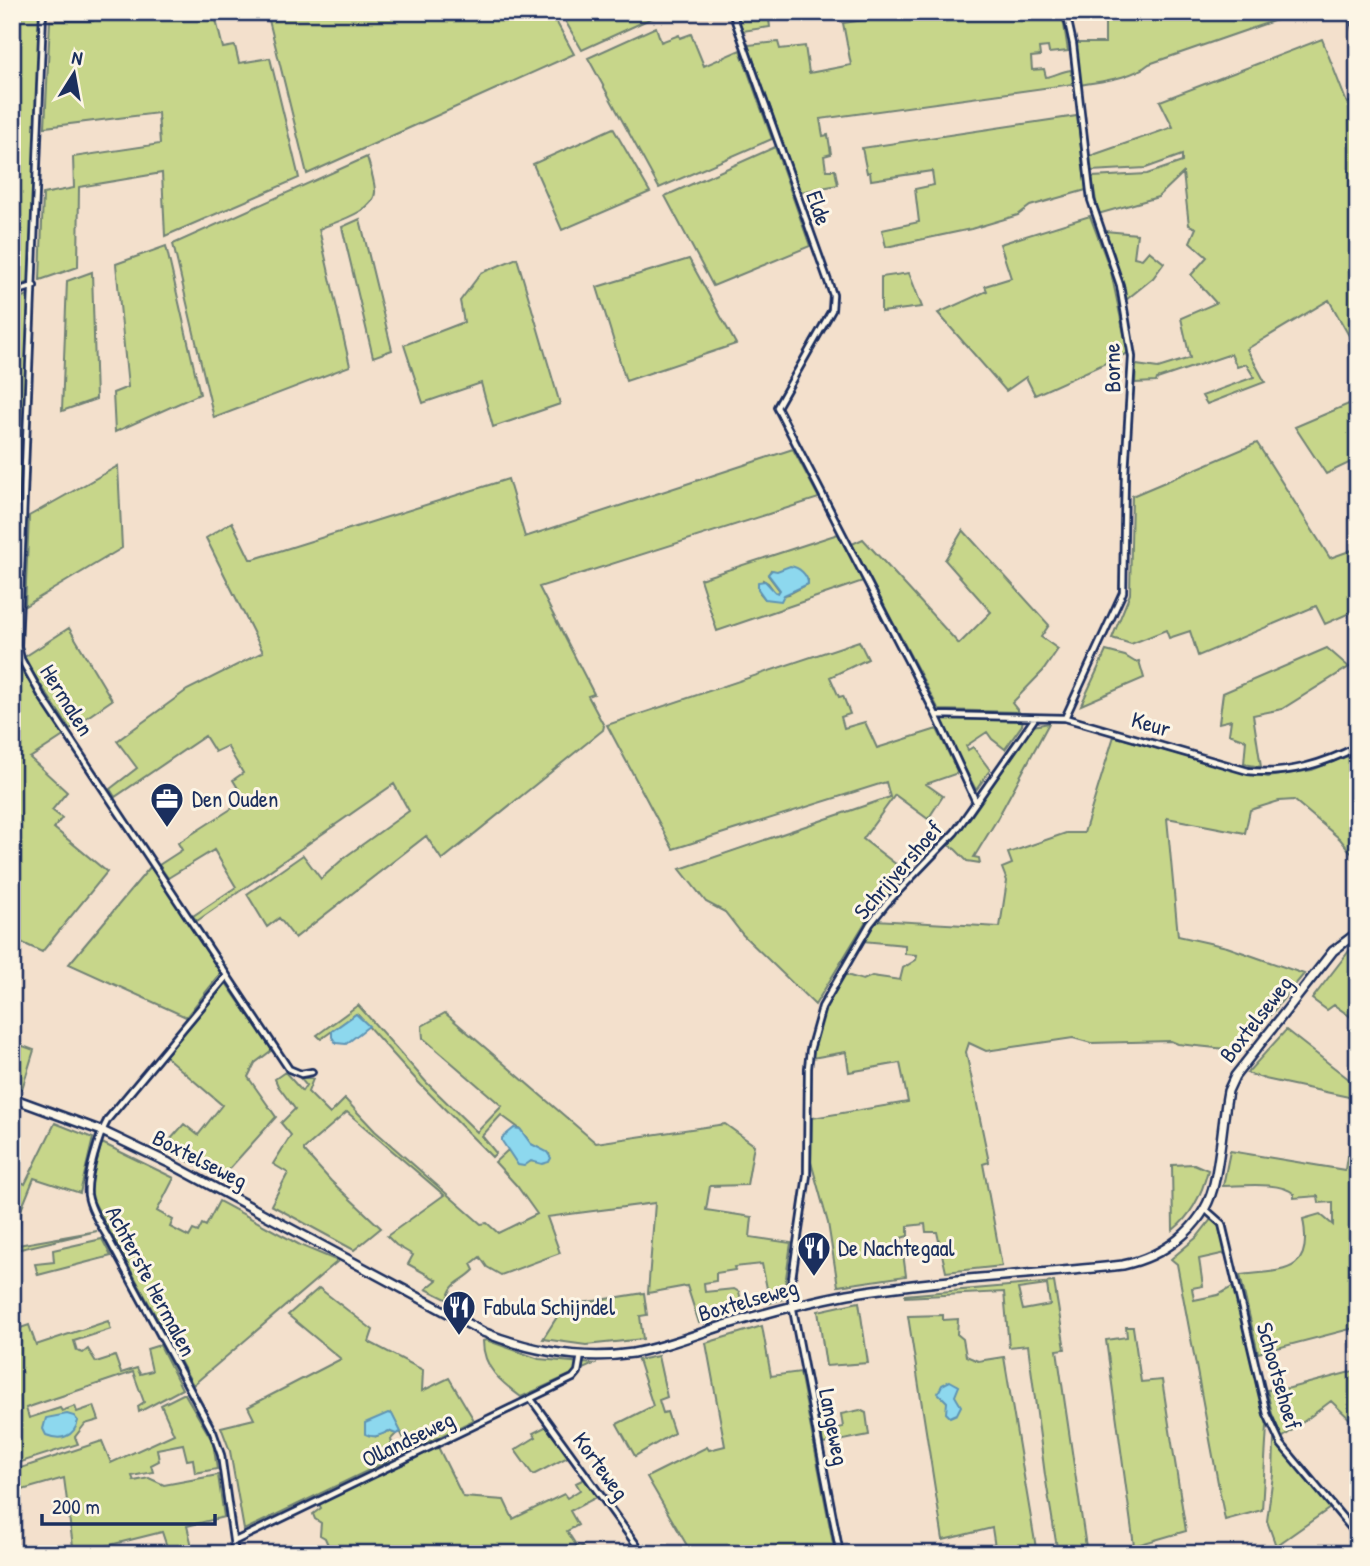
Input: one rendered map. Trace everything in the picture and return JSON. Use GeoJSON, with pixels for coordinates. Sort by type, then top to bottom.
{"type":"FeatureCollection","features":[{"type":"Feature","properties":{"kind":"main road","name":"Boxtelseweg"},"geometry":{"type":"LineString","coordinates":[[12,1098],[102,1131],[169,1163],[483,1332],[537,1350],[581,1355],[634,1353],[793,1306],[847,1294],[1133,1263],[1170,1246],[1182,1237],[1204,1208],[1213,1189],[1228,1091],[1235,1076],[1333,951],[1358,932]]}},
{"type":"Feature","properties":{"kind":"street","name":"Hermalen"},"geometry":{"type":"LineString","coordinates":[[43,12],[18,646],[21,659],[41,695],[289,1069],[301,1074],[312,1072]]}},
{"type":"Feature","properties":{"kind":"street","name":"Elde"},"geometry":{"type":"LineString","coordinates":[[732,12],[833,295],[832,310],[777,407],[936,715]]}},
{"type":"Feature","properties":{"kind":"street","name":"Borne"},"geometry":{"type":"LineString","coordinates":[[1065,718],[1122,592],[1125,473],[1132,377],[1129,332],[1120,285],[1091,200],[1073,44],[1066,12]]}},
{"type":"Feature","properties":{"kind":"street"},"geometry":{"type":"LineString","coordinates":[[1354,12],[1357,32]]}},
{"type":"Feature","properties":{"kind":"street"},"geometry":{"type":"LineString","coordinates":[[12,293],[34,286]]}},
{"type":"Feature","properties":{"kind":"street"},"geometry":{"type":"LineString","coordinates":[[936,715],[976,803]]}},
{"type":"Feature","properties":{"kind":"street","name":"Keur"},"geometry":{"type":"LineString","coordinates":[[936,715],[1065,718],[1248,771],[1266,773],[1287,770],[1358,746]]}},
{"type":"Feature","properties":{"kind":"street","name":"Schrijvershoef"},"geometry":{"type":"LineString","coordinates":[[793,1306],[791,1284],[807,1165],[808,1068],[822,1007],[878,914],[955,832],[1035,719]]}},
{"type":"Feature","properties":{"kind":"street"},"geometry":{"type":"LineString","coordinates":[[1351,750],[1358,756]]}},
{"type":"Feature","properties":{"kind":"street","name":"Achterste Hermalen"},"geometry":{"type":"LineString","coordinates":[[226,977],[108,1119],[102,1131],[88,1185],[90,1203],[213,1432],[221,1455],[235,1554]]}},
{"type":"Feature","properties":{"kind":"street","name":"Schootsehoef"},"geometry":{"type":"LineString","coordinates":[[1204,1208],[1222,1224],[1267,1415],[1275,1436],[1358,1536]]}},
{"type":"Feature","properties":{"kind":"street","name":"Langeweg"},"geometry":{"type":"LineString","coordinates":[[793,1306],[840,1554]]}},
{"type":"Feature","properties":{"kind":"street","name":"Ollandseweg"},"geometry":{"type":"LineString","coordinates":[[235,1541],[573,1378],[578,1372],[581,1355]]}},
{"type":"Feature","properties":{"kind":"street","name":"Korteweg"},"geometry":{"type":"LineString","coordinates":[[531,1399],[643,1554]]}},
{"type":"Feature","properties":{"kind":"green space"},"geometry":{"type":"Polygon","coordinates":[[[12,12],[41,12],[30,282],[12,288],[12,12]]]}},
{"type":"Feature","properties":{"kind":"green space"},"geometry":{"type":"Polygon","coordinates":[[[93,12],[214,12],[223,48],[235,46],[239,63],[270,58],[299,178],[165,236],[162,173],[79,187],[78,267],[40,280],[43,194],[74,188],[73,157],[160,144],[158,113],[45,127],[50,21],[93,21],[93,12]]]}},
{"type":"Feature","properties":{"kind":"green space"},"geometry":{"type":"Polygon","coordinates":[[[267,12],[515,12],[529,15],[530,12],[551,12],[574,54],[307,174],[267,12]]]}},
{"type":"Feature","properties":{"kind":"green space"},"geometry":{"type":"Polygon","coordinates":[[[560,12],[665,12],[582,50],[560,12]]]}},
{"type":"Feature","properties":{"kind":"green space"},"geometry":{"type":"Polygon","coordinates":[[[736,12],[768,12],[770,27],[743,31],[736,12]]]}},
{"type":"Feature","properties":{"kind":"green space"},"geometry":{"type":"Polygon","coordinates":[[[920,12],[1062,12],[1068,51],[1049,53],[1048,47],[1039,48],[1040,56],[1031,57],[1032,70],[1044,69],[1046,77],[1071,70],[1073,84],[820,119],[823,136],[828,135],[831,154],[824,156],[826,170],[835,170],[838,185],[800,192],[748,45],[778,42],[780,49],[805,46],[809,73],[851,65],[843,23],[920,12]]]}},
{"type":"Feature","properties":{"kind":"green space"},"geometry":{"type":"Polygon","coordinates":[[[1105,12],[1299,12],[1149,64],[1126,76],[1081,85],[1076,43],[1105,43],[1105,12]]]}},
{"type":"Feature","properties":{"kind":"green space"},"geometry":{"type":"Polygon","coordinates":[[[656,27],[661,42],[679,35],[680,38],[691,34],[704,66],[740,50],[772,139],[659,188],[588,58],[656,27]]]}},
{"type":"Feature","properties":{"kind":"green space"},"geometry":{"type":"Polygon","coordinates":[[[1322,39],[1347,103],[1358,99],[1358,352],[1329,300],[1247,349],[1265,382],[1207,404],[1202,396],[1254,377],[1246,364],[1237,367],[1231,354],[1157,379],[1156,382],[1135,383],[1136,365],[1158,368],[1190,358],[1181,318],[1216,303],[1191,275],[1207,257],[1190,242],[1196,228],[1189,225],[1183,173],[1158,197],[1098,214],[1092,177],[1147,174],[1182,162],[1182,155],[1146,168],[1091,171],[1090,156],[1173,127],[1160,101],[1322,39]]]}},
{"type":"Feature","properties":{"kind":"green space"},"geometry":{"type":"Polygon","coordinates":[[[1077,116],[1086,190],[1030,206],[1018,215],[971,229],[886,247],[882,230],[919,222],[915,189],[934,185],[932,171],[871,180],[862,148],[1077,116]]]}},
{"type":"Feature","properties":{"kind":"green space"},"geometry":{"type":"Polygon","coordinates":[[[613,128],[650,192],[562,230],[533,164],[613,128]]]}},
{"type":"Feature","properties":{"kind":"green space"},"geometry":{"type":"Polygon","coordinates":[[[775,147],[810,246],[713,286],[665,196],[775,147]]]}},
{"type":"Feature","properties":{"kind":"green space"},"geometry":{"type":"Polygon","coordinates":[[[367,157],[375,190],[374,197],[354,215],[319,229],[350,366],[214,418],[173,244],[367,157]]]}},
{"type":"Feature","properties":{"kind":"green space"},"geometry":{"type":"Polygon","coordinates":[[[1090,216],[1111,272],[1128,353],[1035,395],[1026,377],[1006,391],[938,313],[987,291],[985,286],[1011,278],[1000,244],[1090,216]]]}},
{"type":"Feature","properties":{"kind":"green space"},"geometry":{"type":"Polygon","coordinates":[[[360,219],[392,350],[373,357],[342,227],[360,219]]]}},
{"type":"Feature","properties":{"kind":"green space"},"geometry":{"type":"Polygon","coordinates":[[[1105,231],[1137,234],[1134,257],[1142,259],[1149,251],[1164,263],[1153,278],[1126,300],[1114,254],[1105,231]]]}},
{"type":"Feature","properties":{"kind":"green space"},"geometry":{"type":"Polygon","coordinates":[[[166,246],[200,394],[115,432],[113,393],[128,387],[116,264],[166,246]]]}},
{"type":"Feature","properties":{"kind":"green space"},"geometry":{"type":"Polygon","coordinates":[[[517,258],[560,404],[493,427],[481,383],[423,403],[404,345],[464,322],[460,301],[481,273],[517,258]]]}},
{"type":"Feature","properties":{"kind":"green space"},"geometry":{"type":"Polygon","coordinates":[[[689,259],[736,344],[626,381],[597,287],[689,259]]]}},
{"type":"Feature","properties":{"kind":"green space"},"geometry":{"type":"Polygon","coordinates":[[[92,272],[96,399],[62,411],[67,281],[92,272]]]}},
{"type":"Feature","properties":{"kind":"green space"},"geometry":{"type":"Polygon","coordinates":[[[909,273],[922,307],[881,312],[881,277],[909,273]]]}},
{"type":"Feature","properties":{"kind":"green space"},"geometry":{"type":"Polygon","coordinates":[[[30,296],[12,651],[12,300],[30,296]]]}},
{"type":"Feature","properties":{"kind":"green space"},"geometry":{"type":"Polygon","coordinates":[[[1358,400],[1358,470],[1353,461],[1326,474],[1295,427],[1358,400]]]}},
{"type":"Feature","properties":{"kind":"green space"},"geometry":{"type":"Polygon","coordinates":[[[1257,443],[1330,558],[1358,548],[1358,618],[1354,611],[1325,624],[1316,606],[1198,656],[1190,631],[1169,638],[1166,630],[1131,644],[1112,638],[1130,594],[1132,496],[1257,443]]]}},
{"type":"Feature","properties":{"kind":"green space"},"geometry":{"type":"Polygon","coordinates":[[[793,449],[819,498],[539,587],[594,694],[588,696],[604,726],[603,730],[442,860],[426,836],[295,938],[279,918],[267,927],[247,894],[303,855],[321,879],[345,857],[409,811],[394,784],[197,921],[193,916],[236,887],[214,850],[168,878],[159,865],[182,850],[178,843],[245,800],[233,780],[243,773],[227,746],[215,752],[205,736],[115,797],[110,789],[137,768],[117,741],[187,690],[263,652],[206,538],[232,522],[250,559],[254,559],[508,479],[525,537],[793,449]]]}},
{"type":"Feature","properties":{"kind":"green space"},"geometry":{"type":"Polygon","coordinates":[[[118,466],[122,548],[25,606],[29,516],[118,466]]]}},
{"type":"Feature","properties":{"kind":"green space"},"geometry":{"type":"Polygon","coordinates":[[[963,530],[1049,625],[1041,637],[1058,649],[1043,671],[1012,703],[1019,712],[939,710],[852,544],[863,539],[959,644],[991,612],[945,560],[963,530]]]}},
{"type":"Feature","properties":{"kind":"green space"},"geometry":{"type":"Polygon","coordinates":[[[838,534],[863,581],[717,631],[700,579],[838,534]],[[771,570],[768,575],[780,591],[776,594],[763,580],[760,593],[765,599],[789,594],[808,584],[808,580],[771,570]]]}},
{"type":"Feature","properties":{"kind":"green space"},"geometry":{"type":"Polygon","coordinates":[[[69,628],[112,700],[70,729],[23,658],[69,628]]]}},
{"type":"Feature","properties":{"kind":"green space"},"geometry":{"type":"Polygon","coordinates":[[[859,641],[868,659],[830,677],[839,697],[843,696],[850,714],[841,717],[844,728],[865,722],[877,748],[937,729],[958,773],[926,784],[943,796],[928,819],[895,795],[863,839],[897,865],[905,875],[872,911],[815,1005],[743,935],[725,912],[706,902],[680,869],[890,797],[886,782],[673,849],[607,725],[859,641]]]}},
{"type":"Feature","properties":{"kind":"green space"},"geometry":{"type":"Polygon","coordinates":[[[1327,648],[1349,667],[1282,709],[1253,715],[1261,767],[1244,764],[1246,740],[1229,734],[1231,720],[1219,723],[1223,693],[1327,648]]]}},
{"type":"Feature","properties":{"kind":"green space"},"geometry":{"type":"Polygon","coordinates":[[[1106,651],[1135,662],[1139,661],[1144,678],[1081,705],[1106,651]]]}},
{"type":"Feature","properties":{"kind":"green space"},"geometry":{"type":"Polygon","coordinates":[[[13,658],[65,735],[30,758],[67,792],[52,810],[62,818],[54,828],[107,872],[42,952],[12,938],[13,658]]]}},
{"type":"Feature","properties":{"kind":"green space"},"geometry":{"type":"Polygon","coordinates":[[[944,716],[1023,718],[1022,725],[1005,749],[987,732],[966,746],[968,750],[973,747],[990,770],[976,790],[941,722],[944,716]]]}},
{"type":"Feature","properties":{"kind":"green space"},"geometry":{"type":"Polygon","coordinates":[[[1049,723],[974,857],[979,858],[980,863],[967,861],[948,845],[973,814],[1033,726],[1049,723]]]}},
{"type":"Feature","properties":{"kind":"green space"},"geometry":{"type":"Polygon","coordinates":[[[1114,736],[1226,768],[1268,777],[1312,770],[1347,756],[1358,762],[1358,828],[1350,839],[1358,849],[1358,861],[1340,839],[1294,800],[1279,801],[1250,810],[1245,833],[1167,818],[1178,936],[1227,947],[1304,974],[1238,1054],[1235,1050],[1171,1041],[1091,1043],[1073,1038],[986,1051],[969,1043],[966,1052],[989,1162],[983,1164],[1002,1266],[946,1272],[937,1232],[926,1232],[925,1224],[908,1226],[908,1236],[901,1238],[906,1276],[838,1286],[828,1223],[811,1162],[812,1118],[908,1102],[900,1063],[849,1072],[846,1052],[812,1058],[819,1025],[832,994],[843,974],[863,980],[872,976],[900,980],[903,968],[916,960],[917,955],[905,954],[905,945],[862,941],[875,920],[1000,927],[1007,881],[1002,868],[1012,864],[1008,853],[1066,833],[1084,833],[1114,736]]]}},
{"type":"Feature","properties":{"kind":"green space"},"geometry":{"type":"Polygon","coordinates":[[[151,866],[221,973],[186,1017],[69,964],[151,866]]]}},
{"type":"Feature","properties":{"kind":"green space"},"geometry":{"type":"Polygon","coordinates":[[[1358,945],[1358,1022],[1334,1005],[1327,1010],[1312,999],[1349,951],[1358,945]]]}},
{"type":"Feature","properties":{"kind":"green space"},"geometry":{"type":"Polygon","coordinates":[[[226,983],[272,1050],[255,1063],[248,1077],[276,1117],[221,1178],[163,1148],[184,1124],[198,1135],[222,1105],[165,1056],[226,983]]]}},
{"type":"Feature","properties":{"kind":"green space"},"geometry":{"type":"Polygon","coordinates":[[[358,1005],[427,1083],[477,1132],[502,1106],[423,1038],[422,1026],[445,1013],[596,1143],[725,1124],[754,1145],[747,1185],[710,1186],[706,1210],[752,1217],[750,1237],[791,1243],[783,1299],[770,1303],[762,1264],[734,1267],[735,1270],[716,1273],[716,1281],[704,1283],[705,1292],[734,1289],[739,1292],[743,1310],[699,1323],[687,1286],[648,1293],[655,1203],[547,1217],[560,1253],[501,1275],[487,1267],[480,1257],[471,1264],[474,1270],[451,1289],[448,1300],[426,1289],[437,1280],[408,1264],[413,1255],[387,1236],[444,1195],[347,1112],[304,1151],[331,1181],[381,1228],[354,1250],[271,1205],[288,1173],[273,1164],[291,1135],[281,1123],[295,1109],[275,1079],[285,1072],[302,1091],[306,1085],[300,1078],[313,1079],[308,1092],[330,1114],[345,1099],[375,1131],[481,1224],[487,1223],[498,1233],[537,1214],[495,1162],[508,1150],[518,1164],[538,1162],[549,1154],[531,1144],[520,1129],[501,1115],[482,1136],[496,1153],[492,1157],[421,1085],[358,1015],[321,1039],[317,1035],[358,1005]]]}},
{"type":"Feature","properties":{"kind":"green space"},"geometry":{"type":"Polygon","coordinates":[[[1358,1025],[1358,1099],[1247,1073],[1286,1030],[1350,1080],[1358,1025]]]}},
{"type":"Feature","properties":{"kind":"green space"},"geometry":{"type":"Polygon","coordinates":[[[12,1042],[34,1050],[22,1089],[12,1085],[12,1042]]]}},
{"type":"Feature","properties":{"kind":"green space"},"geometry":{"type":"Polygon","coordinates":[[[55,1123],[93,1138],[80,1193],[34,1178],[21,1210],[18,1245],[97,1231],[12,1251],[12,1176],[25,1184],[55,1123]]]}},
{"type":"Feature","properties":{"kind":"green space"},"geometry":{"type":"Polygon","coordinates":[[[102,1143],[174,1178],[157,1211],[173,1220],[170,1227],[189,1237],[193,1230],[198,1232],[202,1224],[206,1226],[219,1201],[300,1245],[338,1261],[193,1385],[90,1195],[102,1143]]]}},
{"type":"Feature","properties":{"kind":"green space"},"geometry":{"type":"Polygon","coordinates":[[[1230,1151],[1345,1170],[1347,1156],[1358,1157],[1358,1272],[1355,1274],[1358,1281],[1358,1327],[1258,1353],[1240,1275],[1282,1270],[1292,1266],[1304,1251],[1303,1219],[1320,1214],[1333,1225],[1333,1202],[1319,1203],[1318,1196],[1294,1198],[1294,1194],[1280,1187],[1223,1186],[1230,1151]]]}},
{"type":"Feature","properties":{"kind":"green space"},"geometry":{"type":"Polygon","coordinates":[[[1194,1164],[1208,1170],[1206,1179],[1191,1211],[1173,1230],[1172,1165],[1194,1164]]]}},
{"type":"Feature","properties":{"kind":"green space"},"geometry":{"type":"Polygon","coordinates":[[[1212,1218],[1217,1221],[1226,1253],[1199,1259],[1203,1286],[1192,1288],[1194,1300],[1218,1295],[1234,1286],[1267,1426],[1262,1510],[1225,1520],[1177,1264],[1171,1259],[1197,1237],[1212,1218]]]}},
{"type":"Feature","properties":{"kind":"green space"},"geometry":{"type":"Polygon","coordinates":[[[102,1239],[111,1256],[38,1275],[35,1264],[54,1262],[53,1250],[102,1239]]]}},
{"type":"Feature","properties":{"kind":"green space"},"geometry":{"type":"Polygon","coordinates":[[[1054,1282],[1065,1349],[1057,1350],[1087,1554],[1058,1554],[1028,1345],[1009,1347],[1004,1292],[905,1295],[1054,1282]],[[1047,1285],[1018,1289],[1023,1310],[1050,1305],[1047,1285]]]}},
{"type":"Feature","properties":{"kind":"green space"},"geometry":{"type":"Polygon","coordinates":[[[319,1288],[373,1330],[369,1342],[423,1370],[422,1391],[449,1378],[474,1420],[410,1451],[391,1413],[377,1436],[389,1431],[396,1434],[391,1439],[392,1444],[382,1449],[388,1461],[244,1530],[230,1451],[221,1427],[254,1419],[248,1407],[341,1359],[288,1315],[319,1288]]]}},
{"type":"Feature","properties":{"kind":"green space"},"geometry":{"type":"Polygon","coordinates":[[[644,1293],[647,1315],[640,1316],[643,1339],[586,1345],[543,1339],[564,1306],[644,1293]]]}},
{"type":"Feature","properties":{"kind":"green space"},"geometry":{"type":"Polygon","coordinates":[[[859,1302],[868,1363],[826,1366],[818,1311],[859,1302]]]}},
{"type":"Feature","properties":{"kind":"green space"},"geometry":{"type":"Polygon","coordinates":[[[943,1315],[943,1320],[958,1319],[957,1334],[963,1339],[966,1356],[978,1361],[1004,1357],[1037,1554],[996,1554],[992,1528],[943,1540],[908,1316],[943,1315]]]}},
{"type":"Feature","properties":{"kind":"green space"},"geometry":{"type":"Polygon","coordinates":[[[108,1321],[111,1329],[74,1341],[77,1351],[83,1353],[88,1349],[96,1362],[115,1356],[121,1373],[137,1368],[140,1374],[152,1371],[147,1349],[160,1345],[182,1389],[139,1412],[138,1406],[144,1402],[133,1372],[26,1408],[29,1418],[60,1408],[62,1411],[75,1406],[77,1412],[94,1406],[99,1420],[85,1424],[75,1437],[78,1444],[12,1465],[12,1331],[29,1325],[36,1345],[108,1321]]]}},
{"type":"Feature","properties":{"kind":"green space"},"geometry":{"type":"Polygon","coordinates":[[[762,1326],[771,1376],[800,1372],[835,1554],[692,1554],[647,1477],[707,1447],[709,1450],[725,1446],[706,1343],[762,1326]]]}},
{"type":"Feature","properties":{"kind":"green space"},"geometry":{"type":"Polygon","coordinates":[[[1126,1327],[1133,1327],[1141,1382],[1162,1380],[1186,1531],[1134,1546],[1106,1340],[1127,1337],[1126,1327]]]}},
{"type":"Feature","properties":{"kind":"green space"},"geometry":{"type":"Polygon","coordinates":[[[483,1341],[539,1359],[594,1364],[521,1397],[500,1380],[490,1367],[484,1351],[483,1341]]]}},
{"type":"Feature","properties":{"kind":"green space"},"geometry":{"type":"Polygon","coordinates":[[[658,1356],[667,1397],[659,1400],[663,1413],[667,1412],[674,1433],[635,1456],[617,1424],[653,1406],[638,1360],[658,1356]]]}},
{"type":"Feature","properties":{"kind":"green space"},"geometry":{"type":"Polygon","coordinates":[[[1358,1370],[1358,1427],[1331,1401],[1282,1438],[1272,1414],[1267,1390],[1290,1388],[1358,1370]]]}},
{"type":"Feature","properties":{"kind":"green space"},"geometry":{"type":"Polygon","coordinates":[[[183,1394],[213,1442],[217,1469],[195,1473],[193,1459],[187,1460],[183,1444],[157,1449],[159,1461],[151,1465],[153,1472],[132,1476],[134,1481],[149,1478],[164,1485],[218,1475],[224,1517],[187,1526],[192,1546],[169,1553],[162,1532],[74,1554],[64,1478],[12,1493],[12,1471],[102,1441],[111,1463],[174,1434],[161,1405],[183,1394]]]}},
{"type":"Feature","properties":{"kind":"green space"},"geometry":{"type":"Polygon","coordinates":[[[860,1410],[866,1413],[869,1435],[823,1444],[818,1415],[830,1413],[833,1429],[843,1427],[841,1414],[860,1410]]]}},
{"type":"Feature","properties":{"kind":"green space"},"geometry":{"type":"Polygon","coordinates":[[[547,1426],[570,1456],[533,1475],[515,1450],[536,1437],[533,1433],[547,1426]]]}},
{"type":"Feature","properties":{"kind":"green space"},"geometry":{"type":"Polygon","coordinates":[[[1274,1440],[1330,1508],[1276,1546],[1267,1521],[1274,1440]]]}},
{"type":"Feature","properties":{"kind":"green space"},"geometry":{"type":"Polygon","coordinates":[[[438,1447],[463,1497],[504,1500],[513,1519],[564,1494],[567,1498],[580,1490],[576,1483],[586,1478],[599,1496],[570,1511],[578,1525],[567,1531],[578,1548],[582,1547],[587,1554],[332,1554],[325,1538],[320,1535],[321,1523],[313,1514],[321,1508],[319,1504],[438,1447]]]}},
{"type":"Feature","properties":{"kind":"water"},"geometry":{"type":"Polygon","coordinates":[[[790,566],[802,572],[808,584],[784,595],[781,601],[765,599],[758,589],[758,582],[765,581],[778,593],[780,590],[768,574],[772,570],[790,566]]]}},
{"type":"Feature","properties":{"kind":"water"},"geometry":{"type":"Polygon","coordinates":[[[356,1014],[369,1026],[346,1044],[336,1043],[332,1031],[356,1014]]]}},
{"type":"Feature","properties":{"kind":"water"},"geometry":{"type":"Polygon","coordinates":[[[514,1128],[520,1129],[531,1144],[547,1152],[551,1158],[549,1162],[542,1164],[531,1161],[524,1166],[518,1165],[502,1141],[514,1128]]]}},
{"type":"Feature","properties":{"kind":"water"},"geometry":{"type":"Polygon","coordinates":[[[950,1381],[959,1386],[955,1396],[961,1406],[957,1414],[950,1417],[946,1413],[947,1402],[938,1393],[942,1385],[950,1381]]]}},
{"type":"Feature","properties":{"kind":"water"},"geometry":{"type":"Polygon","coordinates":[[[388,1413],[392,1414],[401,1432],[396,1434],[389,1431],[374,1436],[365,1434],[365,1423],[388,1413]]]}},
{"type":"Feature","properties":{"kind":"water"},"geometry":{"type":"Polygon","coordinates":[[[67,1414],[78,1421],[70,1434],[57,1438],[46,1435],[43,1429],[46,1418],[67,1414]]]}},
{"type":"Feature","properties":{"kind":"place","name":"Den Ouden"},"geometry":{"type":"Point","coordinates":[167,829]}},
{"type":"Feature","properties":{"kind":"place","name":"De Nachtegaal"},"geometry":{"type":"Point","coordinates":[814,1278]}},
{"type":"Feature","properties":{"kind":"place","name":"Fabula Schijndel"},"geometry":{"type":"Point","coordinates":[459,1337]}}]}
